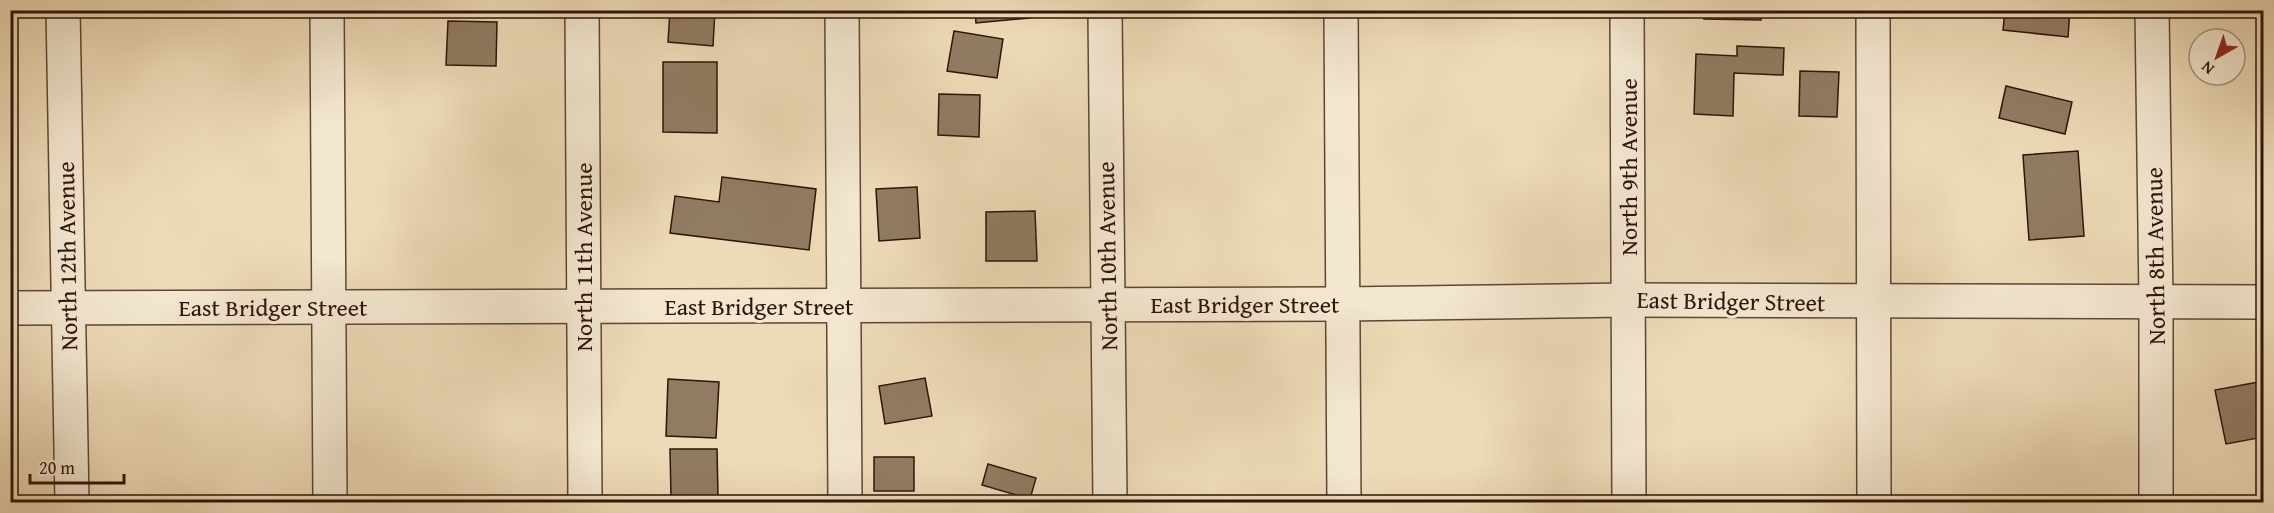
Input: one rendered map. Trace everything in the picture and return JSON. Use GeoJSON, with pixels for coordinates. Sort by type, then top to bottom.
{"type":"FeatureCollection","features":[{"type":"Feature","properties":{"kind":"street","name":"North 12th Avenue"},"geometry":{"type":"LineString","coordinates":[[63,10],[72,502]]}},
{"type":"Feature","properties":{"kind":"street"},"geometry":{"type":"LineString","coordinates":[[327,10],[330,502]]}},
{"type":"Feature","properties":{"kind":"street","name":"North 11th Avenue"},"geometry":{"type":"LineString","coordinates":[[582,10],[585,502]]}},
{"type":"Feature","properties":{"kind":"street"},"geometry":{"type":"LineString","coordinates":[[842,10],[845,502]]}},
{"type":"Feature","properties":{"kind":"street","name":"North 10th Avenue"},"geometry":{"type":"LineString","coordinates":[[1105,10],[1110,502]]}},
{"type":"Feature","properties":{"kind":"street"},"geometry":{"type":"LineString","coordinates":[[1341,10],[1344,502]]}},
{"type":"Feature","properties":{"kind":"street","name":"North 9th Avenue"},"geometry":{"type":"LineString","coordinates":[[1627,10],[1629,502]]}},
{"type":"Feature","properties":{"kind":"street"},"geometry":{"type":"LineString","coordinates":[[1873,10],[1874,502]]}},
{"type":"Feature","properties":{"kind":"street","name":"North 8th Avenue"},"geometry":{"type":"LineString","coordinates":[[2152,10],[2156,502]]}},
{"type":"Feature","properties":{"kind":"street","name":"East Bridger Street"},"geometry":{"type":"LineString","coordinates":[[10,308],[1343,304],[1628,300],[1874,303],[2264,303]]}},
{"type":"Feature","properties":{"kind":"building"},"geometry":{"type":"Polygon","coordinates":[[[670,10],[715,10],[713,46],[668,42],[670,10]]]}},
{"type":"Feature","properties":{"kind":"building"},"geometry":{"type":"Polygon","coordinates":[[[975,10],[1029,10],[1030,18],[976,23],[975,10]]]}},
{"type":"Feature","properties":{"kind":"building"},"geometry":{"type":"Polygon","coordinates":[[[1704,10],[1761,10],[1761,20],[1704,19],[1704,10]]]}},
{"type":"Feature","properties":{"kind":"building"},"geometry":{"type":"Polygon","coordinates":[[[2005,10],[2070,10],[2068,37],[2003,30],[2005,10]]]}},
{"type":"Feature","properties":{"kind":"building"},"geometry":{"type":"Polygon","coordinates":[[[448,21],[497,22],[496,66],[446,65],[448,21]]]}},
{"type":"Feature","properties":{"kind":"building"},"geometry":{"type":"Polygon","coordinates":[[[954,31],[1003,39],[997,78],[947,71],[954,31]]]}},
{"type":"Feature","properties":{"kind":"building"},"geometry":{"type":"Polygon","coordinates":[[[1737,46],[1784,48],[1783,75],[1734,73],[1733,116],[1694,114],[1696,54],[1737,56],[1737,46]]]}},
{"type":"Feature","properties":{"kind":"building"},"geometry":{"type":"Polygon","coordinates":[[[663,62],[717,62],[717,133],[663,132],[663,62]]]}},
{"type":"Feature","properties":{"kind":"building"},"geometry":{"type":"Polygon","coordinates":[[[1800,71],[1839,72],[1837,117],[1799,116],[1800,71]]]}},
{"type":"Feature","properties":{"kind":"building"},"geometry":{"type":"Polygon","coordinates":[[[2006,86],[2072,102],[2065,134],[1999,118],[2006,86]]]}},
{"type":"Feature","properties":{"kind":"building"},"geometry":{"type":"Polygon","coordinates":[[[939,94],[980,95],[979,137],[938,135],[939,94]]]}},
{"type":"Feature","properties":{"kind":"building"},"geometry":{"type":"Polygon","coordinates":[[[2078,151],[2084,236],[2029,240],[2023,155],[2078,151]]]}},
{"type":"Feature","properties":{"kind":"building"},"geometry":{"type":"Polygon","coordinates":[[[722,177],[816,189],[809,250],[670,233],[675,196],[719,202],[722,177]]]}},
{"type":"Feature","properties":{"kind":"building"},"geometry":{"type":"Polygon","coordinates":[[[917,187],[920,238],[879,241],[876,189],[917,187]]]}},
{"type":"Feature","properties":{"kind":"building"},"geometry":{"type":"Polygon","coordinates":[[[1035,211],[1037,261],[986,261],[986,212],[1035,211]]]}},
{"type":"Feature","properties":{"kind":"building"},"geometry":{"type":"Polygon","coordinates":[[[925,378],[932,416],[885,424],[879,386],[925,378]]]}},
{"type":"Feature","properties":{"kind":"building"},"geometry":{"type":"Polygon","coordinates":[[[668,379],[719,382],[716,438],[666,436],[668,379]]]}},
{"type":"Feature","properties":{"kind":"building"},"geometry":{"type":"Polygon","coordinates":[[[2264,381],[2264,437],[2226,444],[2215,390],[2264,381]]]}},
{"type":"Feature","properties":{"kind":"building"},"geometry":{"type":"Polygon","coordinates":[[[670,449],[717,449],[718,496],[671,497],[670,449]]]}},
{"type":"Feature","properties":{"kind":"building"},"geometry":{"type":"Polygon","coordinates":[[[874,457],[914,457],[914,491],[874,491],[874,457]]]}},
{"type":"Feature","properties":{"kind":"building"},"geometry":{"type":"Polygon","coordinates":[[[988,464],[1036,478],[1030,499],[982,485],[988,464]]]}}]}
